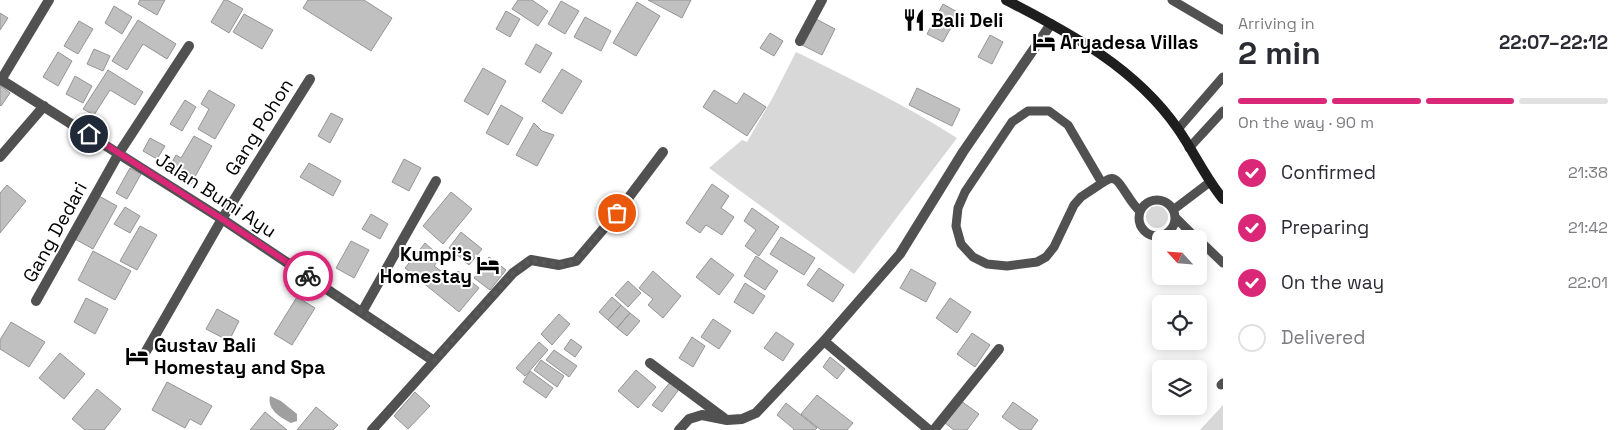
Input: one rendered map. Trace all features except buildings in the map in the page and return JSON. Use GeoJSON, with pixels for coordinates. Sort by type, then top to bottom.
{"type":"FeatureCollection","features":[{"type":"Feature","properties":{"kind":"street"},"geometry":{"type":"LineString","coordinates":[[1,79],[49,0]]}},
{"type":"Feature","properties":{"kind":"street"},"geometry":{"type":"LineString","coordinates":[[800,41],[822,0]]}},
{"type":"Feature","properties":{"kind":"street"},"geometry":{"type":"LineString","coordinates":[[1006,0],[1104,56],[1136,81],[1161,107],[1178,129],[1210,182],[1223,199]]}},
{"type":"Feature","properties":{"kind":"street"},"geometry":{"type":"LineString","coordinates":[[679,430],[689,418],[702,416],[727,420],[742,418],[756,413],[824,341],[900,254],[963,152],[1051,24]]}},
{"type":"Feature","properties":{"kind":"street","name":"Gang Dedari"},"geometry":{"type":"LineString","coordinates":[[36,301],[119,153],[189,46]]}},
{"type":"Feature","properties":{"kind":"street","name":"Jalan Bumi Ayu"},"geometry":{"type":"LineString","coordinates":[[1,79],[222,219],[434,361]]}},
{"type":"Feature","properties":{"kind":"street","name":"Gang Pohon"},"geometry":{"type":"LineString","coordinates":[[145,354],[222,219],[310,79]]}},
{"type":"Feature","properties":{"kind":"street"},"geometry":{"type":"LineString","coordinates":[[0,157],[44,106]]}},
{"type":"Feature","properties":{"kind":"street"},"geometry":{"type":"LineString","coordinates":[[372,430],[513,273],[530,260],[559,265],[576,261],[617,213],[663,152]]}},
{"type":"Feature","properties":{"kind":"street"},"geometry":{"type":"LineString","coordinates":[[362,312],[436,181]]}},
{"type":"Feature","properties":{"kind":"street"},"geometry":{"type":"LineString","coordinates":[[824,341],[929,430]]}},
{"type":"Feature","properties":{"kind":"street"},"geometry":{"type":"LineString","coordinates":[[934,430],[1000,349]]}},
{"type":"Feature","properties":{"kind":"street"},"geometry":{"type":"LineString","coordinates":[[650,362],[727,420]]}},
{"type":"Feature","properties":{"kind":"lane"},"geometry":{"type":"LineString","coordinates":[[1172,0],[1223,30]]}},
{"type":"Feature","properties":{"kind":"lane"},"geometry":{"type":"LineString","coordinates":[[1178,129],[1223,77]]}},
{"type":"Feature","properties":{"kind":"lane"},"geometry":{"type":"LineString","coordinates":[[1102,183],[1068,125],[1049,111],[1028,111],[1012,122],[965,192],[958,208],[956,226],[961,244],[973,257],[987,264],[1007,266],[1037,262],[1046,257],[1054,247],[1069,214],[1081,197],[1109,179],[1114,179],[1118,182],[1134,207],[1140,211]]}},
{"type":"Feature","properties":{"kind":"lane"},"geometry":{"type":"LineString","coordinates":[[1189,148],[1223,111]]}},
{"type":"Feature","properties":{"kind":"lane"},"geometry":{"type":"LineString","coordinates":[[1189,230],[1174,214],[1169,205],[1163,201],[1150,201],[1140,211],[1140,225],[1144,230],[1157,236],[1164,234],[1170,230],[1173,224],[1174,214],[1210,182]]}},
{"type":"Feature","properties":{"kind":"lane"},"geometry":{"type":"LineString","coordinates":[[1208,249],[1223,263]]}},
{"type":"Feature","properties":{"kind":"shaded area"},"geometry":{"type":"Polygon","coordinates":[[[796,52],[898,103],[957,138],[854,274],[709,168],[742,140],[747,142],[796,52]]]}},
{"type":"Feature","properties":{"kind":"shaded area"},"geometry":{"type":"Polygon","coordinates":[[[1157,206],[1165,209],[1168,217],[1165,225],[1157,228],[1149,225],[1146,217],[1149,209],[1157,206]]]}},
{"type":"Feature","properties":{"kind":"shaded area"},"geometry":{"type":"Polygon","coordinates":[[[270,396],[281,401],[297,414],[297,421],[291,423],[275,412],[270,405],[270,396]]]}},
{"type":"Feature","properties":{"kind":"shaded area"},"geometry":{"type":"Polygon","coordinates":[[[1223,405],[1223,430],[1200,430],[1223,405]]]}},
{"type":"Feature","properties":{"kind":"way so far"},"geometry":{"type":"LineString","coordinates":[[308,276],[434,361],[513,273],[530,260],[559,265],[576,261],[617,213]]}},
{"type":"Feature","properties":{"kind":"place","name":"Bali Deli"},"geometry":{"type":"Point","coordinates":[914,20]}},
{"type":"Feature","properties":{"kind":"place","name":"Aryadesa Villas"},"geometry":{"type":"Point","coordinates":[1044,42]}},
{"type":"Feature","properties":{"kind":"place","name":"Kumpi's Homestay"},"geometry":{"type":"Point","coordinates":[488,265]}},
{"type":"Feature","properties":{"kind":"place","name":"Gustav Bali Homestay and Spa"},"geometry":{"type":"Point","coordinates":[137,356]}},
{"type":"Feature","properties":{"kind":"route"},"geometry":{"type":"LineString","coordinates":[[89,134],[308,276]]}}]}
